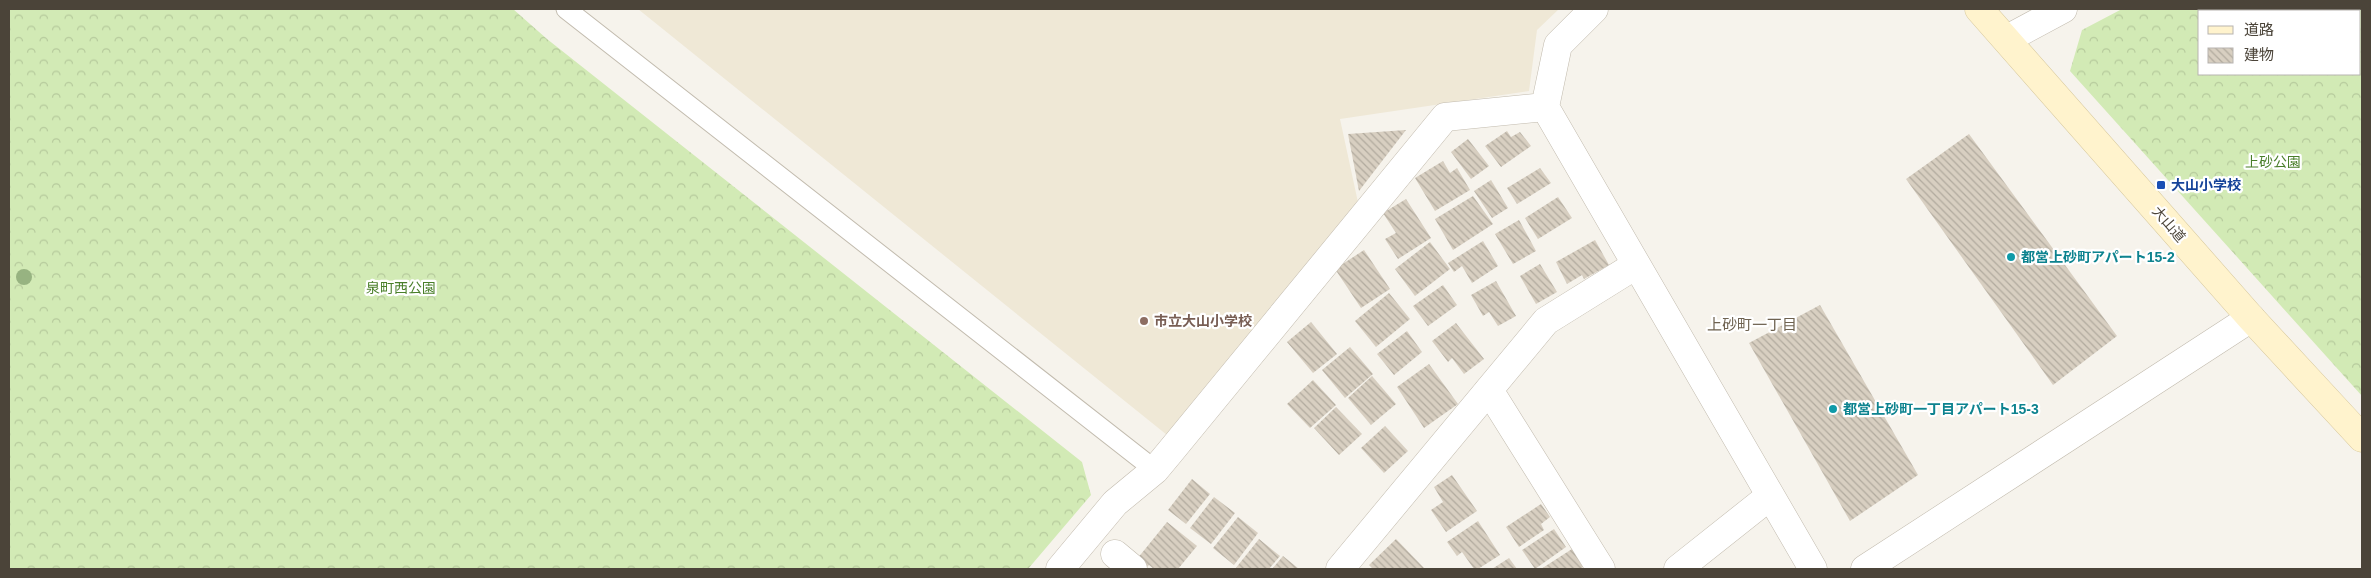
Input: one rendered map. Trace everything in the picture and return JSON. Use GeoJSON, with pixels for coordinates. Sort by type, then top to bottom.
{"type":"FeatureCollection","features":[{"type":"Feature","properties":{"kind":"street"},"geometry":{"type":"LineString","coordinates":[[1594,9],[1558,45],[1545,107],[1813,569]]}},
{"type":"Feature","properties":{"kind":"street","name":"大山道"},"geometry":{"type":"LineString","coordinates":[[1979,9],[2251,318],[2362,438]]}},
{"type":"Feature","properties":{"kind":"street"},"geometry":{"type":"LineString","coordinates":[[2007,39],[2063,9]]}},
{"type":"Feature","properties":{"kind":"street"},"geometry":{"type":"LineString","coordinates":[[1060,569],[1115,503],[1155,470],[1446,117],[1545,107]]}},
{"type":"Feature","properties":{"kind":"street"},"geometry":{"type":"LineString","coordinates":[[1340,569],[1546,321],[1636,265]]}},
{"type":"Feature","properties":{"kind":"street"},"geometry":{"type":"LineString","coordinates":[[1866,569],[2251,318]]}},
{"type":"Feature","properties":{"kind":"street"},"geometry":{"type":"LineString","coordinates":[[1489,390],[1601,569]]}},
{"type":"Feature","properties":{"kind":"street"},"geometry":{"type":"LineString","coordinates":[[1678,569],[1770,496]]}},
{"type":"Feature","properties":{"kind":"lane"},"geometry":{"type":"LineString","coordinates":[[566,9],[1155,470]]}},
{"type":"Feature","properties":{"kind":"shaded area","name":"市立大山小学校"},"geometry":{"type":"Polygon","coordinates":[[[638,9],[1559,9],[1537,30],[1529,91],[1340,119],[1359,207],[1167,435],[638,9]]]}},
{"type":"Feature","properties":{"kind":"green space","name":"泉町西公園"},"geometry":{"type":"Polygon","coordinates":[[[9,9],[513,9],[547,39],[1082,462],[1091,495],[1028,569],[9,569],[9,9]]]}},
{"type":"Feature","properties":{"kind":"green space","name":"上砂公園"},"geometry":{"type":"Polygon","coordinates":[[[2122,9],[2362,9],[2362,396],[2070,71],[2082,30],[2122,9]]]}},
{"type":"Feature","properties":{"kind":"building"},"geometry":{"type":"Polygon","coordinates":[[[1406,130],[1359,191],[1348,134],[1406,130]]]}},
{"type":"Feature","properties":{"kind":"building"},"geometry":{"type":"Polygon","coordinates":[[[1507,131],[1511,137],[1520,132],[1531,146],[1501,167],[1485,146],[1507,131]]]}},
{"type":"Feature","properties":{"kind":"building","name":"都営上砂町アパート15-2"},"geometry":{"type":"Polygon","coordinates":[[[1969,134],[2117,336],[2053,385],[1906,179],[1969,134]]]}},
{"type":"Feature","properties":{"kind":"building"},"geometry":{"type":"Polygon","coordinates":[[[1468,139],[1489,166],[1471,179],[1451,152],[1468,139]]]}},
{"type":"Feature","properties":{"kind":"building"},"geometry":{"type":"Polygon","coordinates":[[[1443,161],[1450,173],[1457,168],[1470,190],[1435,211],[1415,178],[1443,161]]]}},
{"type":"Feature","properties":{"kind":"building"},"geometry":{"type":"Polygon","coordinates":[[[1540,168],[1551,183],[1517,204],[1507,188],[1540,168]]]}},
{"type":"Feature","properties":{"kind":"building"},"geometry":{"type":"Polygon","coordinates":[[[1491,180],[1508,208],[1492,218],[1474,191],[1491,180]]]}},
{"type":"Feature","properties":{"kind":"building"},"geometry":{"type":"Polygon","coordinates":[[[1473,196],[1493,224],[1453,250],[1435,219],[1473,196]]]}},
{"type":"Feature","properties":{"kind":"building"},"geometry":{"type":"Polygon","coordinates":[[[1558,197],[1572,218],[1538,239],[1525,218],[1558,197]]]}},
{"type":"Feature","properties":{"kind":"building"},"geometry":{"type":"Polygon","coordinates":[[[1406,199],[1431,238],[1398,259],[1385,239],[1396,233],[1383,213],[1406,199]]]}},
{"type":"Feature","properties":{"kind":"building"},"geometry":{"type":"Polygon","coordinates":[[[1519,220],[1536,251],[1513,264],[1495,234],[1519,220]]]}},
{"type":"Feature","properties":{"kind":"building"},"geometry":{"type":"Polygon","coordinates":[[[1595,240],[1609,265],[1584,279],[1582,275],[1567,284],[1556,262],[1595,240]]]}},
{"type":"Feature","properties":{"kind":"building"},"geometry":{"type":"Polygon","coordinates":[[[1483,241],[1498,266],[1472,283],[1462,266],[1454,272],[1448,263],[1483,241]]]}},
{"type":"Feature","properties":{"kind":"building"},"geometry":{"type":"Polygon","coordinates":[[[1430,242],[1450,269],[1415,296],[1395,269],[1430,242]]]}},
{"type":"Feature","properties":{"kind":"building"},"geometry":{"type":"Polygon","coordinates":[[[1364,250],[1390,289],[1361,308],[1335,269],[1364,250]]]}},
{"type":"Feature","properties":{"kind":"building"},"geometry":{"type":"Polygon","coordinates":[[[1540,264],[1557,292],[1536,304],[1520,276],[1540,264]]]}},
{"type":"Feature","properties":{"kind":"building"},"geometry":{"type":"Polygon","coordinates":[[[1496,281],[1516,316],[1498,326],[1489,312],[1483,316],[1471,295],[1496,281]]]}},
{"type":"Feature","properties":{"kind":"building"},"geometry":{"type":"Polygon","coordinates":[[[1443,285],[1457,305],[1428,326],[1413,306],[1443,285]]]}},
{"type":"Feature","properties":{"kind":"building"},"geometry":{"type":"Polygon","coordinates":[[[1389,293],[1410,319],[1376,347],[1355,321],[1389,293]]]}},
{"type":"Feature","properties":{"kind":"building","name":"都営上砂町一丁目アパート15-3"},"geometry":{"type":"Polygon","coordinates":[[[1820,305],[1918,475],[1850,521],[1749,343],[1820,305]]]}},
{"type":"Feature","properties":{"kind":"building"},"geometry":{"type":"Polygon","coordinates":[[[1311,322],[1337,354],[1313,373],[1287,342],[1311,322]]]}},
{"type":"Feature","properties":{"kind":"building"},"geometry":{"type":"Polygon","coordinates":[[[1456,323],[1484,359],[1464,374],[1452,358],[1448,362],[1432,341],[1456,323]]]}},
{"type":"Feature","properties":{"kind":"building"},"geometry":{"type":"Polygon","coordinates":[[[1407,331],[1422,352],[1394,375],[1377,354],[1407,331]]]}},
{"type":"Feature","properties":{"kind":"building"},"geometry":{"type":"Polygon","coordinates":[[[1350,347],[1373,374],[1345,398],[1322,370],[1350,347]]]}},
{"type":"Feature","properties":{"kind":"building"},"geometry":{"type":"Polygon","coordinates":[[[1429,364],[1458,404],[1424,428],[1397,387],[1429,364]]]}},
{"type":"Feature","properties":{"kind":"building"},"geometry":{"type":"Polygon","coordinates":[[[1372,376],[1396,404],[1371,425],[1348,398],[1372,376]]]}},
{"type":"Feature","properties":{"kind":"building"},"geometry":{"type":"Polygon","coordinates":[[[1313,380],[1336,405],[1310,428],[1287,404],[1313,380]]]}},
{"type":"Feature","properties":{"kind":"building"},"geometry":{"type":"Polygon","coordinates":[[[1336,407],[1362,434],[1339,455],[1314,428],[1336,407]]]}},
{"type":"Feature","properties":{"kind":"building"},"geometry":{"type":"Polygon","coordinates":[[[1385,426],[1408,451],[1384,473],[1361,448],[1385,426]]]}},
{"type":"Feature","properties":{"kind":"building"},"geometry":{"type":"Polygon","coordinates":[[[1452,475],[1477,511],[1446,532],[1431,510],[1443,502],[1434,487],[1452,475]]]}},
{"type":"Feature","properties":{"kind":"building"},"geometry":{"type":"Polygon","coordinates":[[[1192,479],[1210,494],[1186,524],[1168,510],[1192,479]]]}},
{"type":"Feature","properties":{"kind":"building"},"geometry":{"type":"Polygon","coordinates":[[[1214,497],[1235,513],[1211,544],[1190,528],[1214,497]]]}},
{"type":"Feature","properties":{"kind":"building"},"geometry":{"type":"Polygon","coordinates":[[[1541,504],[1550,517],[1541,524],[1544,530],[1519,547],[1506,527],[1541,504]]]}},
{"type":"Feature","properties":{"kind":"building"},"geometry":{"type":"Polygon","coordinates":[[[1238,517],[1258,533],[1234,565],[1213,548],[1238,517]]]}},
{"type":"Feature","properties":{"kind":"building"},"geometry":{"type":"Polygon","coordinates":[[[1478,521],[1500,555],[1478,569],[1474,569],[1462,552],[1457,556],[1447,542],[1478,521]]]}},
{"type":"Feature","properties":{"kind":"building"},"geometry":{"type":"Polygon","coordinates":[[[1167,522],[1197,546],[1178,569],[1154,569],[1149,565],[1147,567],[1137,559],[1167,522]]]}},
{"type":"Feature","properties":{"kind":"building"},"geometry":{"type":"Polygon","coordinates":[[[1554,529],[1566,547],[1535,569],[1522,550],[1554,529]]]}},
{"type":"Feature","properties":{"kind":"building"},"geometry":{"type":"Polygon","coordinates":[[[1259,539],[1280,556],[1269,569],[1235,569],[1259,539]]]}},
{"type":"Feature","properties":{"kind":"building"},"geometry":{"type":"Polygon","coordinates":[[[1396,539],[1425,569],[1373,569],[1369,565],[1396,539]]]}},
{"type":"Feature","properties":{"kind":"building"},"geometry":{"type":"Polygon","coordinates":[[[1572,549],[1583,567],[1580,569],[1541,569],[1572,549]]]}},
{"type":"Feature","properties":{"kind":"building"},"geometry":{"type":"Polygon","coordinates":[[[1283,556],[1299,569],[1272,569],[1283,556]]]}},
{"type":"Feature","properties":{"kind":"building"},"geometry":{"type":"Polygon","coordinates":[[[1509,558],[1517,569],[1492,569],[1509,558]]]}},
{"type":"Feature","properties":{"kind":"place","name":"大山小学校"},"geometry":{"type":"Point","coordinates":[2161,185]}},
{"type":"Feature","properties":{"kind":"place","name":"都営上砂町アパート15-2"},"geometry":{"type":"Point","coordinates":[2011,257]}},
{"type":"Feature","properties":{"kind":"place","name":"市立大山小学校"},"geometry":{"type":"Point","coordinates":[1144,321]}},
{"type":"Feature","properties":{"kind":"place","name":"都営上砂町一丁目アパート15-3"},"geometry":{"type":"Point","coordinates":[1833,409]}},
{"type":"Feature","properties":{"kind":"district","name":"上砂町一丁目"},"geometry":{"type":"Point","coordinates":[1752,324]}}]}
